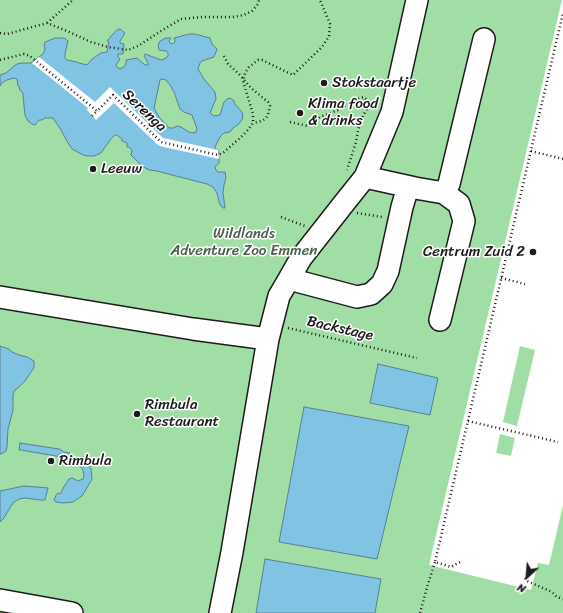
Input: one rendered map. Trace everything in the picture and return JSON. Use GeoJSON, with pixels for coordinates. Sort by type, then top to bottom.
{"type":"FeatureCollection","features":[{"type":"Feature","properties":{"kind":"lane"},"geometry":{"type":"LineString","coordinates":[[220,613],[270,332],[279,296],[301,258],[345,202],[356,175],[392,112],[417,0]]}},
{"type":"Feature","properties":{"kind":"lane"},"geometry":{"type":"LineString","coordinates":[[444,193],[449,184],[484,39]]}},
{"type":"Feature","properties":{"kind":"lane"},"geometry":{"type":"LineString","coordinates":[[356,175],[408,187],[444,193],[459,204],[464,221],[440,320]]}},
{"type":"Feature","properties":{"kind":"lane"},"geometry":{"type":"LineString","coordinates":[[289,279],[357,297],[370,294],[382,284],[388,271],[402,207],[408,187]]}},
{"type":"Feature","properties":{"kind":"lane"},"geometry":{"type":"LineString","coordinates":[[0,297],[193,329],[270,332]]}},
{"type":"Feature","properties":{"kind":"lane"},"geometry":{"type":"LineString","coordinates":[[0,600],[72,613]]}},
{"type":"Feature","properties":{"kind":"path"},"geometry":{"type":"LineString","coordinates":[[0,33],[7,34],[47,23],[73,0]]}},
{"type":"Feature","properties":{"kind":"path"},"geometry":{"type":"LineString","coordinates":[[47,23],[91,42],[108,47],[128,50],[138,46],[181,19],[233,17],[244,15],[252,11],[258,4],[259,0]]}},
{"type":"Feature","properties":{"kind":"path"},"geometry":{"type":"LineString","coordinates":[[253,123],[253,114],[243,81],[245,73],[249,67],[258,60],[265,60],[293,75],[322,47],[329,36],[330,24],[320,0]]}},
{"type":"Feature","properties":{"kind":"path"},"geometry":{"type":"LineString","coordinates":[[420,613],[435,562],[563,13]]}},
{"type":"Feature","properties":{"kind":"path"},"geometry":{"type":"LineString","coordinates":[[0,60],[24,54],[30,56],[97,111],[92,116]]}},
{"type":"Feature","properties":{"kind":"path"},"geometry":{"type":"LineString","coordinates":[[224,56],[228,64],[243,78]]}},
{"type":"Feature","properties":{"kind":"path","name":"Serenga"},"geometry":{"type":"LineString","coordinates":[[97,111],[113,95],[161,142],[218,155],[224,152],[240,138],[253,123],[262,121],[268,115],[270,106],[268,102],[251,88],[243,78]]}},
{"type":"Feature","properties":{"kind":"path"},"geometry":{"type":"LineString","coordinates":[[290,122],[308,126],[320,117],[338,110],[354,100],[364,97],[368,101],[368,109],[360,121],[356,142],[356,175]]}},
{"type":"Feature","properties":{"kind":"path"},"geometry":{"type":"LineString","coordinates":[[531,151],[563,159]]}},
{"type":"Feature","properties":{"kind":"path"},"geometry":{"type":"LineString","coordinates":[[281,217],[305,226],[301,232]]}},
{"type":"Feature","properties":{"kind":"path"},"geometry":{"type":"LineString","coordinates":[[501,278],[525,284]]}},
{"type":"Feature","properties":{"kind":"path","name":"Backstage"},"geometry":{"type":"LineString","coordinates":[[270,332],[417,358]]}},
{"type":"Feature","properties":{"kind":"path"},"geometry":{"type":"LineString","coordinates":[[468,420],[558,442]]}},
{"type":"Feature","properties":{"kind":"path"},"geometry":{"type":"LineString","coordinates":[[435,562],[452,567],[460,562]]}},
{"type":"Feature","properties":{"kind":"path"},"geometry":{"type":"LineString","coordinates":[[525,578],[527,581],[552,592],[557,597],[563,599]]}},
{"type":"Feature","properties":{"kind":"green space","name":"Wildlands Adventure Zoo Emmen"},"geometry":{"type":"Polygon","coordinates":[[[0,0],[562,0],[429,565],[531,590],[538,563],[549,565],[563,505],[563,613],[0,613],[0,0]]]}},
{"type":"Feature","properties":{"kind":"green space"},"geometry":{"type":"Polygon","coordinates":[[[520,346],[535,350],[517,426],[503,422],[520,346]]]}},
{"type":"Feature","properties":{"kind":"green space"},"geometry":{"type":"Polygon","coordinates":[[[500,434],[515,438],[511,456],[496,453],[500,434]]]}},
{"type":"Feature","properties":{"kind":"water"},"geometry":{"type":"Polygon","coordinates":[[[120,29],[125,33],[120,41],[120,43],[124,44],[123,54],[118,54],[120,59],[116,65],[120,69],[125,66],[126,60],[137,58],[145,65],[148,65],[144,56],[145,54],[161,60],[166,58],[168,53],[166,51],[159,50],[158,45],[160,41],[166,38],[171,38],[169,41],[172,44],[175,42],[174,38],[195,34],[210,38],[212,44],[217,49],[214,57],[202,61],[198,69],[215,92],[216,99],[210,113],[214,116],[220,115],[224,102],[229,98],[234,101],[242,112],[243,118],[230,132],[224,133],[220,137],[215,147],[215,150],[218,150],[219,159],[219,163],[215,167],[216,170],[218,172],[225,172],[226,178],[223,193],[225,208],[221,206],[217,193],[213,187],[207,184],[149,170],[142,166],[131,155],[132,150],[127,147],[127,143],[122,141],[122,139],[117,135],[111,139],[101,153],[94,156],[83,155],[72,149],[53,118],[39,120],[35,125],[28,121],[25,115],[23,93],[19,89],[17,79],[14,78],[7,80],[0,86],[0,75],[6,73],[17,64],[31,63],[43,54],[45,42],[55,38],[64,38],[68,41],[65,58],[67,60],[87,65],[92,59],[101,53],[107,52],[109,42],[107,41],[117,30],[120,29]],[[160,80],[154,108],[159,117],[169,128],[177,126],[189,132],[196,132],[197,129],[192,115],[180,109],[174,92],[166,80],[160,80]]]}},
{"type":"Feature","properties":{"kind":"water"},"geometry":{"type":"Polygon","coordinates":[[[0,346],[34,361],[34,368],[13,394],[13,410],[8,429],[7,447],[6,451],[0,454],[0,346]]]}},
{"type":"Feature","properties":{"kind":"water"},"geometry":{"type":"Polygon","coordinates":[[[378,364],[438,378],[430,415],[370,403],[378,364]]]}},
{"type":"Feature","properties":{"kind":"water"},"geometry":{"type":"Polygon","coordinates":[[[304,407],[409,426],[377,559],[279,542],[304,407]]]}},
{"type":"Feature","properties":{"kind":"water"},"geometry":{"type":"Polygon","coordinates":[[[20,443],[59,449],[70,453],[68,456],[62,457],[19,450],[20,443]]]}},
{"type":"Feature","properties":{"kind":"water"},"geometry":{"type":"Polygon","coordinates":[[[82,457],[86,459],[91,469],[92,479],[88,486],[82,496],[73,502],[56,502],[54,500],[56,495],[58,493],[60,494],[69,479],[72,478],[78,481],[83,479],[83,470],[78,463],[82,457]]]}},
{"type":"Feature","properties":{"kind":"water"},"geometry":{"type":"Polygon","coordinates":[[[24,486],[48,488],[45,500],[25,498],[19,499],[14,502],[0,522],[0,491],[24,486]]]}},
{"type":"Feature","properties":{"kind":"water"},"geometry":{"type":"Polygon","coordinates":[[[265,559],[381,579],[375,613],[256,613],[265,559]]]}},
{"type":"Feature","properties":{"kind":"pier"},"geometry":{"type":"Polygon","coordinates":[[[39,57],[95,102],[110,87],[163,138],[218,150],[219,159],[159,146],[114,103],[96,120],[87,110],[88,108],[32,63],[39,57]]]}},
{"type":"Feature","properties":{"kind":"place","name":"Stokstaartje"},"geometry":{"type":"Point","coordinates":[324,83]}},
{"type":"Feature","properties":{"kind":"place","name":"Klima food & drinks"},"geometry":{"type":"Point","coordinates":[300,113]}},
{"type":"Feature","properties":{"kind":"place","name":"Leeuw"},"geometry":{"type":"Point","coordinates":[93,169]}},
{"type":"Feature","properties":{"kind":"place","name":"Centrum Zuid 2"},"geometry":{"type":"Point","coordinates":[533,252]}},
{"type":"Feature","properties":{"kind":"place","name":"Rimbula Restaurant"},"geometry":{"type":"Point","coordinates":[137,414]}},
{"type":"Feature","properties":{"kind":"place","name":"Rimbula"},"geometry":{"type":"Point","coordinates":[51,461]}}]}
